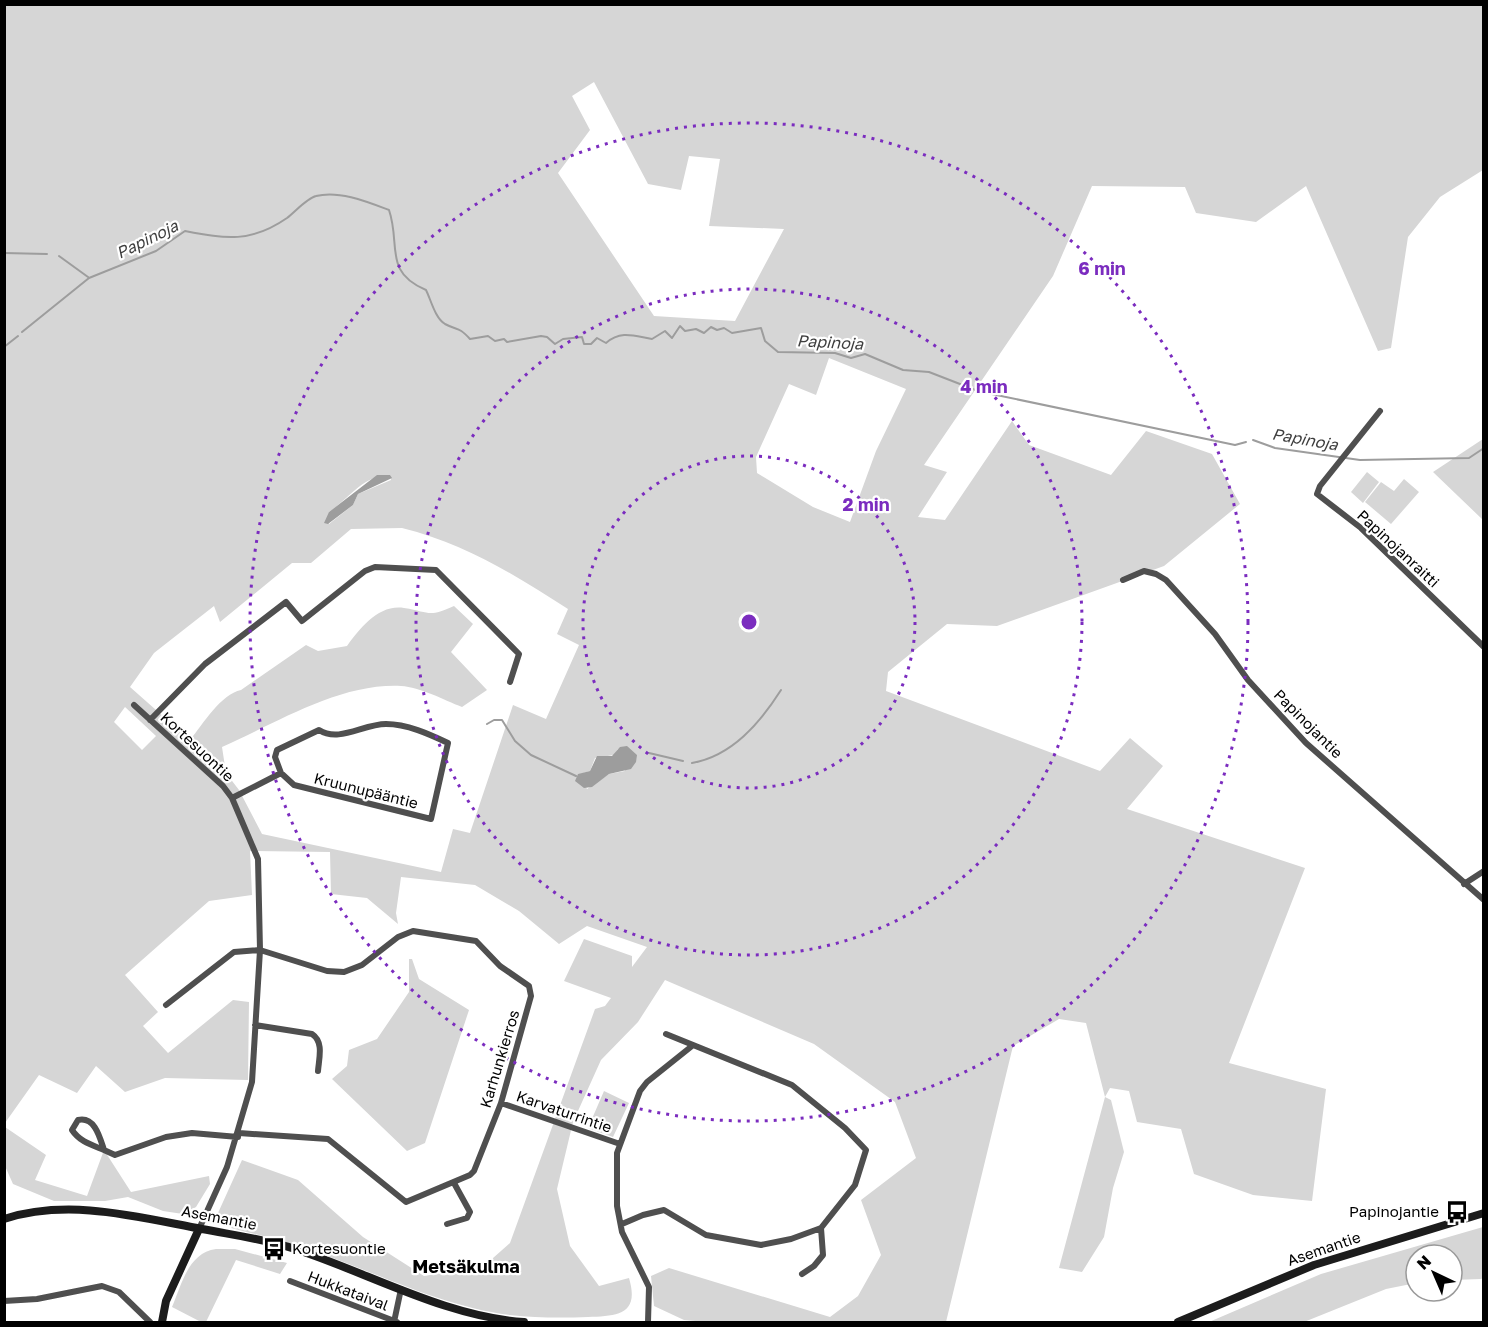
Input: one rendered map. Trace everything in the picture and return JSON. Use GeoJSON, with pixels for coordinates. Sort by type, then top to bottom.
{"type":"FeatureCollection","features":[{"type":"Feature","properties":{"kind":"main road","name":"Asemantie"},"geometry":{"type":"LineString","coordinates":[[4,1219],[32,1212],[88,1210],[237,1234],[295,1249],[402,1290],[481,1316],[524,1323]]}},
{"type":"Feature","properties":{"kind":"main road","name":"Asemantie"},"geometry":{"type":"LineString","coordinates":[[1178,1323],[1314,1265],[1484,1213]]}},
{"type":"Feature","properties":{"kind":"main road"},"geometry":{"type":"LineString","coordinates":[[162,1323],[166,1302],[199,1229]]}},
{"type":"Feature","properties":{"kind":"street","name":"Papinojanraitti"},"geometry":{"type":"LineString","coordinates":[[1380,411],[1345,453],[1320,486],[1317,494],[1361,528],[1484,647]]}},
{"type":"Feature","properties":{"kind":"street"},"geometry":{"type":"LineString","coordinates":[[150,720],[205,664],[286,602],[302,621],[365,571],[375,567],[436,570],[519,654],[510,682]]}},
{"type":"Feature","properties":{"kind":"street","name":"Papinojantie"},"geometry":{"type":"LineString","coordinates":[[1123,580],[1144,571],[1166,580],[1215,634],[1248,680],[1306,743],[1484,900]]}},
{"type":"Feature","properties":{"kind":"street","name":"Kortesuontie"},"geometry":{"type":"LineString","coordinates":[[134,705],[223,786],[232,798],[258,859],[260,950],[252,1082],[227,1167],[199,1229]]}},
{"type":"Feature","properties":{"kind":"street","name":"Kruunupääntie"},"geometry":{"type":"LineString","coordinates":[[386,724],[415,729],[448,743],[430,819],[294,785],[281,773],[275,757],[277,750],[319,730],[329,736],[386,724]]}},
{"type":"Feature","properties":{"kind":"street"},"geometry":{"type":"LineString","coordinates":[[232,798],[281,773]]}},
{"type":"Feature","properties":{"kind":"street"},"geometry":{"type":"LineString","coordinates":[[1464,884],[1484,871]]}},
{"type":"Feature","properties":{"kind":"street","name":"Karhunkierros"},"geometry":{"type":"LineString","coordinates":[[238,1135],[328,1139],[406,1202],[454,1183],[474,1171],[501,1103],[531,991],[529,987],[500,966],[476,941],[413,931],[406,933],[362,964],[344,972],[327,971],[260,950]]}},
{"type":"Feature","properties":{"kind":"street"},"geometry":{"type":"LineString","coordinates":[[166,1005],[234,952],[260,950]]}},
{"type":"Feature","properties":{"kind":"street"},"geometry":{"type":"LineString","coordinates":[[255,1026],[312,1034],[320,1043],[318,1071]]}},
{"type":"Feature","properties":{"kind":"street"},"geometry":{"type":"LineString","coordinates":[[622,1224],[643,1215],[664,1210],[706,1235],[762,1245],[791,1239],[821,1228],[855,1185],[866,1150],[845,1128],[792,1085],[666,1034]]}},
{"type":"Feature","properties":{"kind":"street"},"geometry":{"type":"LineString","coordinates":[[648,1323],[649,1287],[622,1232],[615,1191],[620,1144],[640,1091],[647,1082],[692,1046]]}},
{"type":"Feature","properties":{"kind":"street","name":"Karvaturrintie"},"geometry":{"type":"LineString","coordinates":[[501,1103],[620,1144]]}},
{"type":"Feature","properties":{"kind":"street"},"geometry":{"type":"LineString","coordinates":[[104,1150],[93,1125],[86,1120],[78,1120],[72,1130],[75,1134],[86,1143],[115,1155],[166,1137],[192,1133],[238,1135]]}},
{"type":"Feature","properties":{"kind":"street"},"geometry":{"type":"LineString","coordinates":[[447,1224],[467,1218],[470,1212],[454,1183]]}},
{"type":"Feature","properties":{"kind":"street"},"geometry":{"type":"LineString","coordinates":[[802,1274],[814,1266],[823,1255],[821,1228]]}},
{"type":"Feature","properties":{"kind":"street","name":"Hukkataival"},"geometry":{"type":"LineString","coordinates":[[290,1281],[395,1322]]}},
{"type":"Feature","properties":{"kind":"street"},"geometry":{"type":"LineString","coordinates":[[4,1301],[37,1299],[102,1286],[119,1292],[150,1323]]}},
{"type":"Feature","properties":{"kind":"street"},"geometry":{"type":"LineString","coordinates":[[395,1322],[402,1290]]}},
{"type":"Feature","properties":{"kind":"shaded area"},"geometry":{"type":"Polygon","coordinates":[[[5,5],[1483,5],[1483,170],[1440,197],[1408,237],[1391,348],[1378,351],[1306,186],[1256,222],[1196,213],[1185,187],[1092,186],[1053,276],[924,465],[947,472],[918,517],[945,520],[1012,421],[1029,445],[1111,475],[1146,431],[1212,454],[1240,504],[1164,566],[997,626],[947,624],[888,672],[886,691],[1100,771],[1130,738],[1163,766],[1127,809],[1305,868],[1229,1063],[1326,1089],[1312,1201],[1253,1195],[1194,1174],[1181,1129],[1137,1122],[1129,1091],[1110,1088],[1105,1097],[1086,1023],[1059,1019],[1013,1046],[946,1322],[707,1322],[684,1320],[654,1306],[651,1276],[669,1268],[830,1317],[858,1296],[881,1255],[861,1200],[916,1158],[895,1102],[814,1044],[665,980],[638,1022],[601,1060],[573,1122],[557,1189],[570,1246],[599,1286],[629,1278],[632,1290],[631,1300],[624,1311],[608,1316],[559,1318],[510,1315],[483,1310],[430,1295],[292,1244],[231,1228],[230,1221],[218,1213],[242,1160],[298,1180],[363,1237],[424,1276],[484,1266],[510,1243],[595,1009],[605,1006],[611,998],[564,981],[584,939],[632,956],[632,967],[647,947],[587,926],[559,944],[519,911],[475,885],[401,877],[396,913],[398,924],[367,898],[331,894],[330,852],[250,851],[252,895],[209,901],[125,975],[158,1012],[143,1026],[168,1053],[233,1000],[249,1002],[248,1080],[165,1078],[125,1092],[96,1066],[77,1093],[39,1075],[5,1123],[5,5]],[[594,82],[572,96],[590,130],[558,173],[654,316],[735,321],[784,229],[709,226],[720,159],[689,156],[681,190],[648,184],[594,82]],[[829,358],[816,395],[789,384],[756,457],[757,473],[813,507],[850,522],[876,451],[906,389],[829,358]],[[390,475],[372,479],[357,488],[329,512],[329,524],[353,505],[358,494],[391,480],[390,475]],[[402,528],[351,529],[311,563],[292,563],[220,622],[214,606],[154,653],[130,687],[190,740],[226,697],[241,690],[306,645],[318,651],[347,646],[364,625],[386,610],[404,608],[434,613],[454,606],[473,624],[451,652],[487,690],[462,707],[416,689],[401,686],[378,687],[355,691],[309,706],[222,747],[226,773],[239,790],[262,834],[441,872],[453,829],[470,833],[513,705],[546,719],[579,645],[557,634],[568,609],[488,561],[447,542],[402,528]],[[125,707],[114,722],[142,750],[156,736],[125,707]],[[618,749],[614,755],[595,758],[590,771],[580,774],[587,789],[609,774],[625,771],[618,749]]]}},
{"type":"Feature","properties":{"kind":"shaded area"},"geometry":{"type":"Polygon","coordinates":[[[1483,439],[1483,520],[1433,472],[1483,439]]]}},
{"type":"Feature","properties":{"kind":"shaded area"},"geometry":{"type":"Polygon","coordinates":[[[1367,472],[1379,482],[1363,503],[1351,492],[1367,472]]]}},
{"type":"Feature","properties":{"kind":"shaded area"},"geometry":{"type":"Polygon","coordinates":[[[377,475],[390,475],[392,478],[358,494],[353,505],[328,524],[324,523],[329,512],[377,475]]]}},
{"type":"Feature","properties":{"kind":"shaded area"},"geometry":{"type":"Polygon","coordinates":[[[1404,479],[1419,492],[1391,524],[1365,502],[1381,482],[1394,491],[1404,479]]]}},
{"type":"Feature","properties":{"kind":"shaded area"},"geometry":{"type":"Polygon","coordinates":[[[627,746],[637,755],[636,762],[631,769],[609,774],[592,787],[584,788],[575,781],[578,774],[590,771],[597,756],[612,756],[620,747],[627,746]]]}},
{"type":"Feature","properties":{"kind":"shaded area"},"geometry":{"type":"Polygon","coordinates":[[[409,959],[412,959],[419,979],[469,1010],[425,1143],[407,1151],[332,1079],[347,1066],[349,1050],[377,1039],[409,992],[409,959]]]}},
{"type":"Feature","properties":{"kind":"shaded area"},"geometry":{"type":"Polygon","coordinates":[[[604,1091],[629,1103],[613,1137],[588,1128],[604,1091]]]}},
{"type":"Feature","properties":{"kind":"shaded area"},"geometry":{"type":"Polygon","coordinates":[[[1105,1097],[1111,1100],[1124,1152],[1113,1188],[1104,1237],[1082,1272],[1059,1268],[1105,1097]]]}},
{"type":"Feature","properties":{"kind":"shaded area"},"geometry":{"type":"Polygon","coordinates":[[[5,1127],[46,1155],[35,1180],[87,1196],[104,1150],[131,1192],[209,1176],[210,1184],[196,1207],[183,1214],[163,1211],[128,1197],[105,1201],[54,1201],[13,1184],[5,1166],[5,1127]]]}},
{"type":"Feature","properties":{"kind":"shaded area"},"geometry":{"type":"Polygon","coordinates":[[[1483,1227],[1483,1278],[1464,1280],[1464,1243],[1428,1243],[1483,1227]]]}},
{"type":"Feature","properties":{"kind":"shaded area"},"geometry":{"type":"Polygon","coordinates":[[[216,1249],[235,1249],[287,1263],[280,1274],[236,1260],[206,1322],[201,1322],[172,1307],[192,1263],[206,1252],[216,1249]]]}},
{"type":"Feature","properties":{"kind":"shaded area"},"geometry":{"type":"Polygon","coordinates":[[[1404,1250],[1404,1285],[1386,1289],[1304,1322],[1209,1322],[1321,1274],[1404,1250]]]}},
{"type":"Feature","properties":{"kind":"waterway","name":"Papinoja"},"geometry":{"type":"LineString","coordinates":[[22,332],[89,278],[156,251],[185,231],[226,237],[250,235],[274,226],[312,197],[334,195],[353,198],[389,210],[396,256],[404,275],[426,290],[436,313],[445,324],[460,330],[470,339],[488,336],[495,341],[504,339],[507,342],[541,336],[547,337],[555,344],[563,339],[582,337],[584,344],[591,344],[597,338],[606,343],[622,335],[652,339],[665,331],[672,338],[680,326],[685,331],[696,329],[704,333],[711,327],[717,330],[724,328],[732,333],[761,328],[765,341],[778,352],[835,353],[851,358],[865,354],[903,370],[929,372],[978,391]]}},
{"type":"Feature","properties":{"kind":"waterway"},"geometry":{"type":"LineString","coordinates":[[4,253],[47,254]]}},
{"type":"Feature","properties":{"kind":"waterway"},"geometry":{"type":"LineString","coordinates":[[59,256],[88,277]]}},
{"type":"Feature","properties":{"kind":"waterway","name":"Papinoja"},"geometry":{"type":"LineString","coordinates":[[4,347],[18,336]]}},
{"type":"Feature","properties":{"kind":"waterway","name":"Papinoja"},"geometry":{"type":"LineString","coordinates":[[982,392],[1235,445],[1246,442]]}},
{"type":"Feature","properties":{"kind":"waterway","name":"Papinoja"},"geometry":{"type":"LineString","coordinates":[[1253,440],[1275,448],[1360,460],[1469,458],[1484,448]]}},
{"type":"Feature","properties":{"kind":"waterway"},"geometry":{"type":"LineString","coordinates":[[692,763],[732,746],[754,726],[781,690]]}},
{"type":"Feature","properties":{"kind":"waterway"},"geometry":{"type":"LineString","coordinates":[[487,724],[494,720],[502,720],[515,741],[531,755],[576,776]]}},
{"type":"Feature","properties":{"kind":"waterway"},"geometry":{"type":"LineString","coordinates":[[649,753],[683,761]]}},
{"type":"Feature","properties":{"kind":"place","name":"Papinojantie"},"geometry":{"type":"Point","coordinates":[1457,1212]}},
{"type":"Feature","properties":{"kind":"place","name":"Kortesuontie"},"geometry":{"type":"Point","coordinates":[274,1249]}},
{"type":"Feature","properties":{"kind":"district","name":"Metsäkulma"},"geometry":{"type":"Point","coordinates":[466,1267]}}]}
